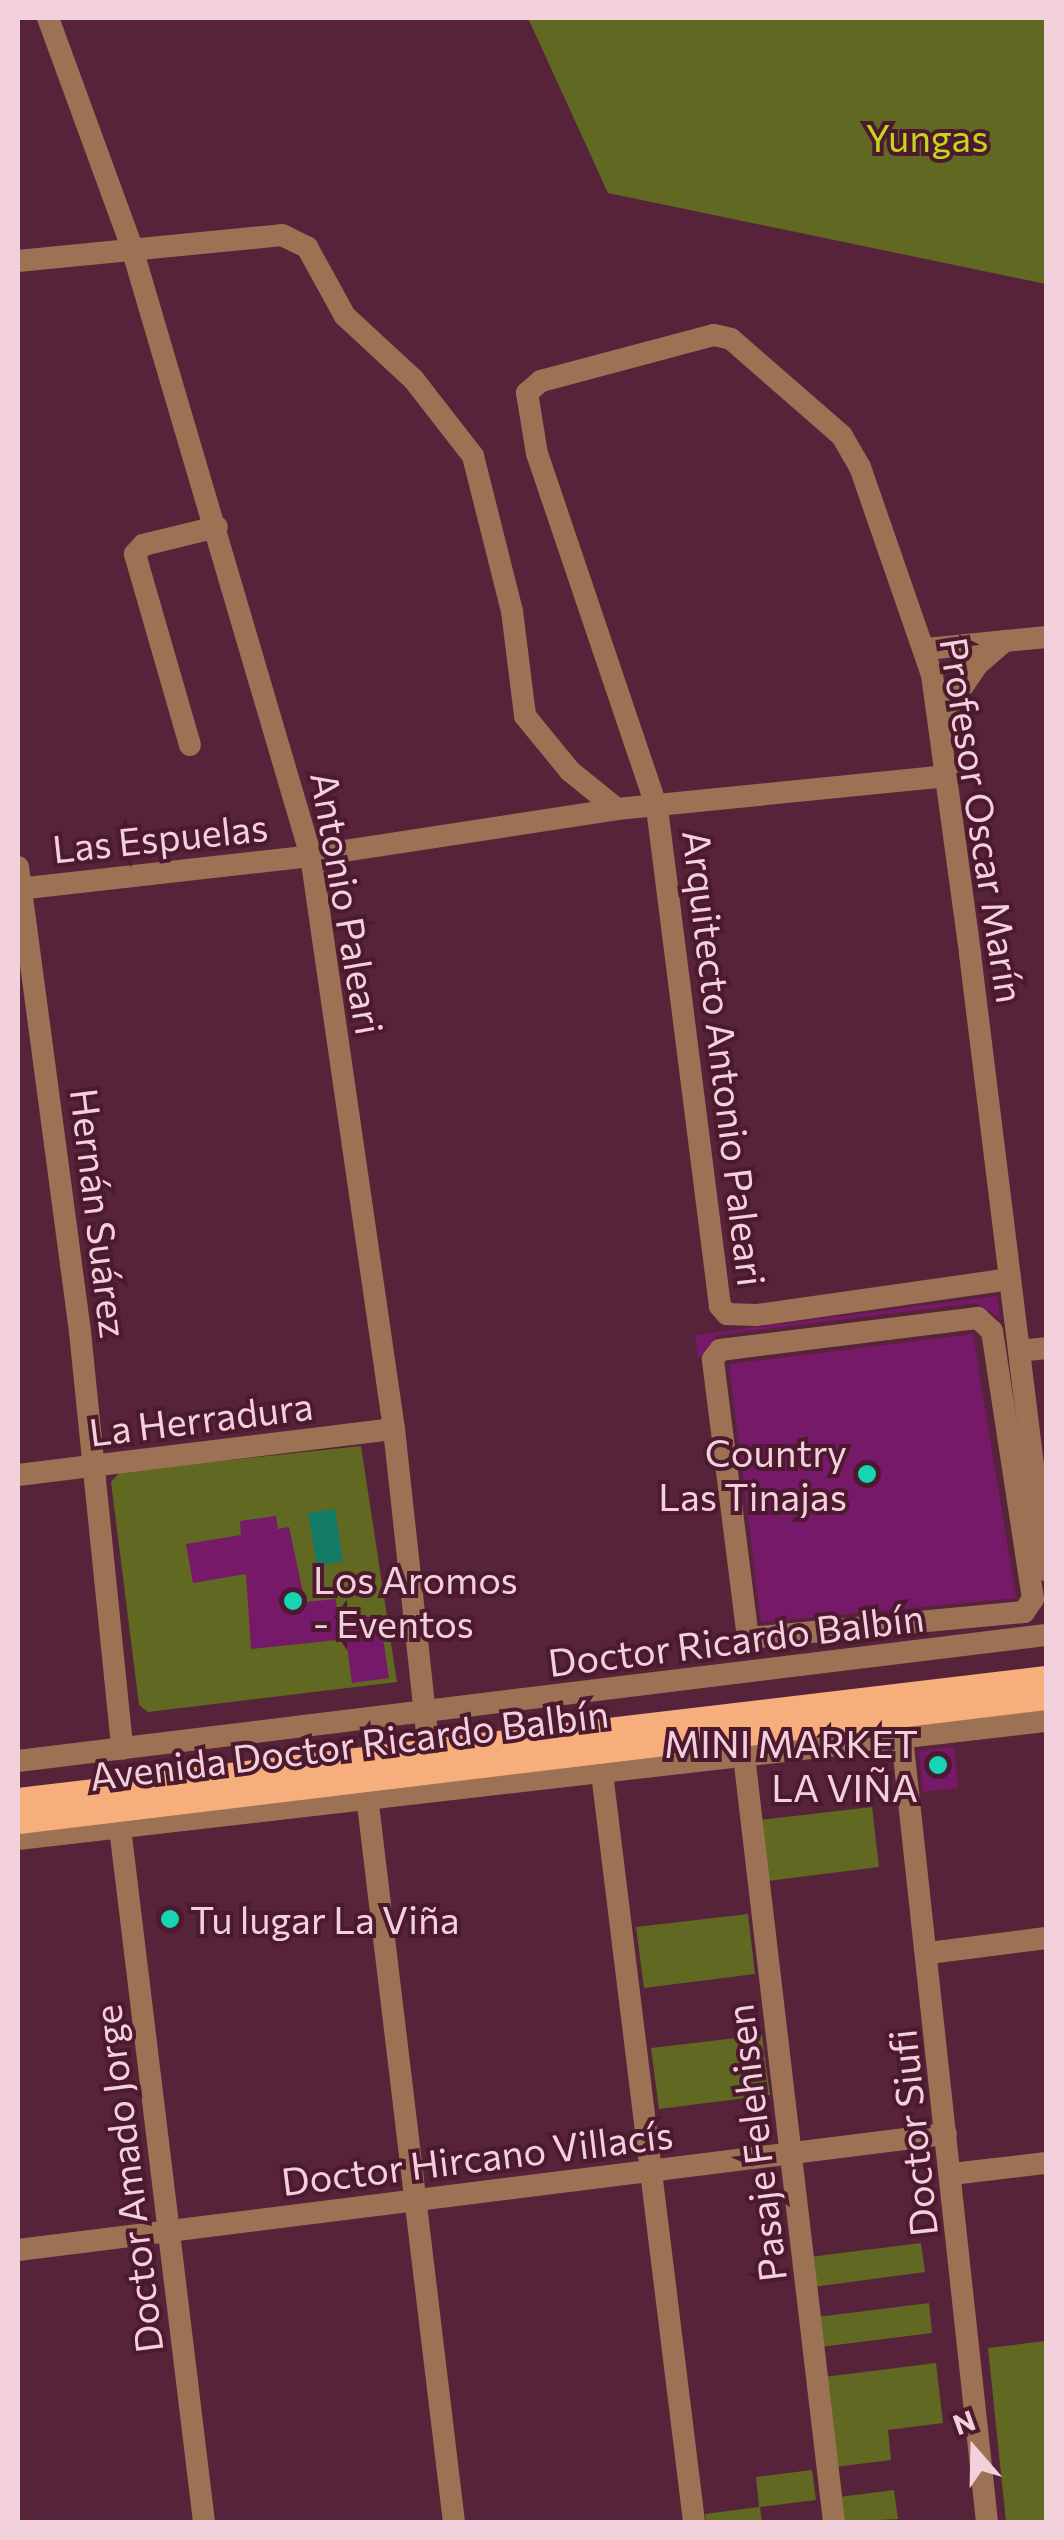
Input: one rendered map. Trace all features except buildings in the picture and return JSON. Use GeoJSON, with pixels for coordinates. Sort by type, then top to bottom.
{"type":"FeatureCollection","features":[{"type":"Feature","properties":{"kind":"main road","name":"Avenida Doctor Ricardo Balbín"},"geometry":{"type":"LineString","coordinates":[[599,1751],[1046,1678]]}},
{"type":"Feature","properties":{"kind":"main road","name":"Avenida Doctor Ricardo Balbín"},"geometry":{"type":"LineString","coordinates":[[18,1800],[431,1762],[599,1751],[1046,1697]]}},
{"type":"Feature","properties":{"kind":"main road","name":"Avenida Doctor Ricardo Balbín"},"geometry":{"type":"LineString","coordinates":[[18,1821],[431,1762]]}},
{"type":"Feature","properties":{"kind":"street","name":"Antonio Paleari"},"geometry":{"type":"LineString","coordinates":[[48,18],[131,245],[311,856],[394,1429],[431,1762]]}},
{"type":"Feature","properties":{"kind":"street"},"geometry":{"type":"LineString","coordinates":[[18,261],[131,245],[282,235],[307,248],[345,316],[414,380],[473,456],[512,611],[525,716],[577,778],[618,809]]}},
{"type":"Feature","properties":{"kind":"street","name":"Profesor Oscar Marín"},"geometry":{"type":"LineString","coordinates":[[541,381],[714,335],[752,353],[842,436],[926,649],[948,776],[1046,1570]]}},
{"type":"Feature","properties":{"kind":"street","name":"Arquitecto Antonio Paleari"},"geometry":{"type":"LineString","coordinates":[[541,381],[528,393],[537,454],[657,808],[715,1294],[727,1314],[1010,1279]]}},
{"type":"Feature","properties":{"kind":"street"},"geometry":{"type":"LineString","coordinates":[[190,745],[135,554],[143,545],[217,527]]}},
{"type":"Feature","properties":{"kind":"street"},"geometry":{"type":"LineString","coordinates":[[926,649],[1046,638]]}},
{"type":"Feature","properties":{"kind":"street"},"geometry":{"type":"LineString","coordinates":[[939,722],[976,665],[1005,642]]}},
{"type":"Feature","properties":{"kind":"street","name":"Las Espuelas"},"geometry":{"type":"LineString","coordinates":[[20,881],[311,856],[618,809],[948,776]]}},
{"type":"Feature","properties":{"kind":"street","name":"Hernán Suárez"},"geometry":{"type":"LineString","coordinates":[[20,881],[94,1467],[122,1749]]}},
{"type":"Feature","properties":{"kind":"street"},"geometry":{"type":"LineString","coordinates":[[978,1318],[992,1331],[1033,1598],[1014,1616],[888,1628],[756,1641],[744,1634],[714,1359],[720,1350],[978,1318]]}},
{"type":"Feature","properties":{"kind":"street"},"geometry":{"type":"LineString","coordinates":[[1019,1351],[1046,1348]]}},
{"type":"Feature","properties":{"kind":"street","name":"La Herradura"},"geometry":{"type":"LineString","coordinates":[[18,1476],[394,1429]]}},
{"type":"Feature","properties":{"kind":"street"},"geometry":{"type":"LineString","coordinates":[[888,1628],[890,1655]]}},
{"type":"Feature","properties":{"kind":"street","name":"Doctor Ricardo Balbín"},"geometry":{"type":"LineString","coordinates":[[18,1761],[1046,1635]]}},
{"type":"Feature","properties":{"kind":"street"},"geometry":{"type":"LineString","coordinates":[[18,1840],[367,1796],[599,1751],[744,1756],[1046,1721]]}},
{"type":"Feature","properties":{"kind":"street","name":"Doctor Siufi"},"geometry":{"type":"LineString","coordinates":[[902,1737],[929,1953],[987,2522]]}},
{"type":"Feature","properties":{"kind":"street"},"geometry":{"type":"LineString","coordinates":[[599,1751],[694,2522]]}},
{"type":"Feature","properties":{"kind":"street","name":"Pasaje Felehisen"},"geometry":{"type":"LineString","coordinates":[[744,1756],[834,2522]]}},
{"type":"Feature","properties":{"kind":"street"},"geometry":{"type":"LineString","coordinates":[[367,1796],[454,2522]]}},
{"type":"Feature","properties":{"kind":"street","name":"Doctor Amado Jorge"},"geometry":{"type":"LineString","coordinates":[[120,1828],[204,2522]]}},
{"type":"Feature","properties":{"kind":"street"},"geometry":{"type":"LineString","coordinates":[[929,1953],[1046,1938]]}},
{"type":"Feature","properties":{"kind":"street","name":"Doctor Hircano Villacís"},"geometry":{"type":"LineString","coordinates":[[18,2250],[946,2134]]}},
{"type":"Feature","properties":{"kind":"street"},"geometry":{"type":"LineString","coordinates":[[952,2174],[1046,2163]]}},
{"type":"Feature","properties":{"kind":"green space","name":"Yungas"},"geometry":{"type":"Polygon","coordinates":[[[528,18],[1046,18],[1046,284],[608,193],[528,18]]]}},
{"type":"Feature","properties":{"kind":"green space"},"geometry":{"type":"Polygon","coordinates":[[[361,1446],[397,1682],[148,1712],[139,1705],[111,1482],[120,1472],[361,1446]]]}},
{"type":"Feature","properties":{"kind":"green space"},"geometry":{"type":"Polygon","coordinates":[[[872,1807],[879,1867],[768,1881],[760,1820],[872,1807]]]}},
{"type":"Feature","properties":{"kind":"green space"},"geometry":{"type":"Polygon","coordinates":[[[748,1914],[755,1974],[644,1988],[636,1927],[748,1914]]]}},
{"type":"Feature","properties":{"kind":"green space"},"geometry":{"type":"Polygon","coordinates":[[[762,2035],[770,2095],[659,2109],[651,2048],[762,2035]]]}},
{"type":"Feature","properties":{"kind":"green space"},"geometry":{"type":"Polygon","coordinates":[[[921,2243],[925,2272],[813,2287],[809,2257],[921,2243]]]}},
{"type":"Feature","properties":{"kind":"green space"},"geometry":{"type":"Polygon","coordinates":[[[929,2303],[932,2333],[820,2347],[817,2317],[929,2303]]]}},
{"type":"Feature","properties":{"kind":"green space"},"geometry":{"type":"Polygon","coordinates":[[[1046,2341],[1046,2522],[1006,2522],[988,2348],[1046,2341]]]}},
{"type":"Feature","properties":{"kind":"green space"},"geometry":{"type":"Polygon","coordinates":[[[936,2363],[943,2423],[888,2430],[891,2460],[835,2467],[824,2377],[936,2363]]]}},
{"type":"Feature","properties":{"kind":"green space"},"geometry":{"type":"Polygon","coordinates":[[[812,2470],[816,2500],[760,2507],[762,2522],[706,2522],[705,2514],[759,2507],[756,2477],[812,2470]]]}},
{"type":"Feature","properties":{"kind":"green space"},"geometry":{"type":"Polygon","coordinates":[[[894,2490],[898,2519],[842,2522],[839,2497],[894,2490]]]}},
{"type":"Feature","properties":{"kind":"shaded area"},"geometry":{"type":"Polygon","coordinates":[[[335,1509],[343,1561],[317,1566],[308,1513],[335,1509]]]}},
{"type":"Feature","properties":{"kind":"place","name":"Country Las Tinajas"},"geometry":{"type":"Point","coordinates":[867,1474]}},
{"type":"Feature","properties":{"kind":"place","name":"Los Aromos - Eventos"},"geometry":{"type":"Point","coordinates":[293,1601]}},
{"type":"Feature","properties":{"kind":"place","name":"MINI MARKET LA VIÑA"},"geometry":{"type":"Point","coordinates":[938,1765]}},
{"type":"Feature","properties":{"kind":"place","name":"Tu lugar La Viña"},"geometry":{"type":"Point","coordinates":[170,1919]}}]}
